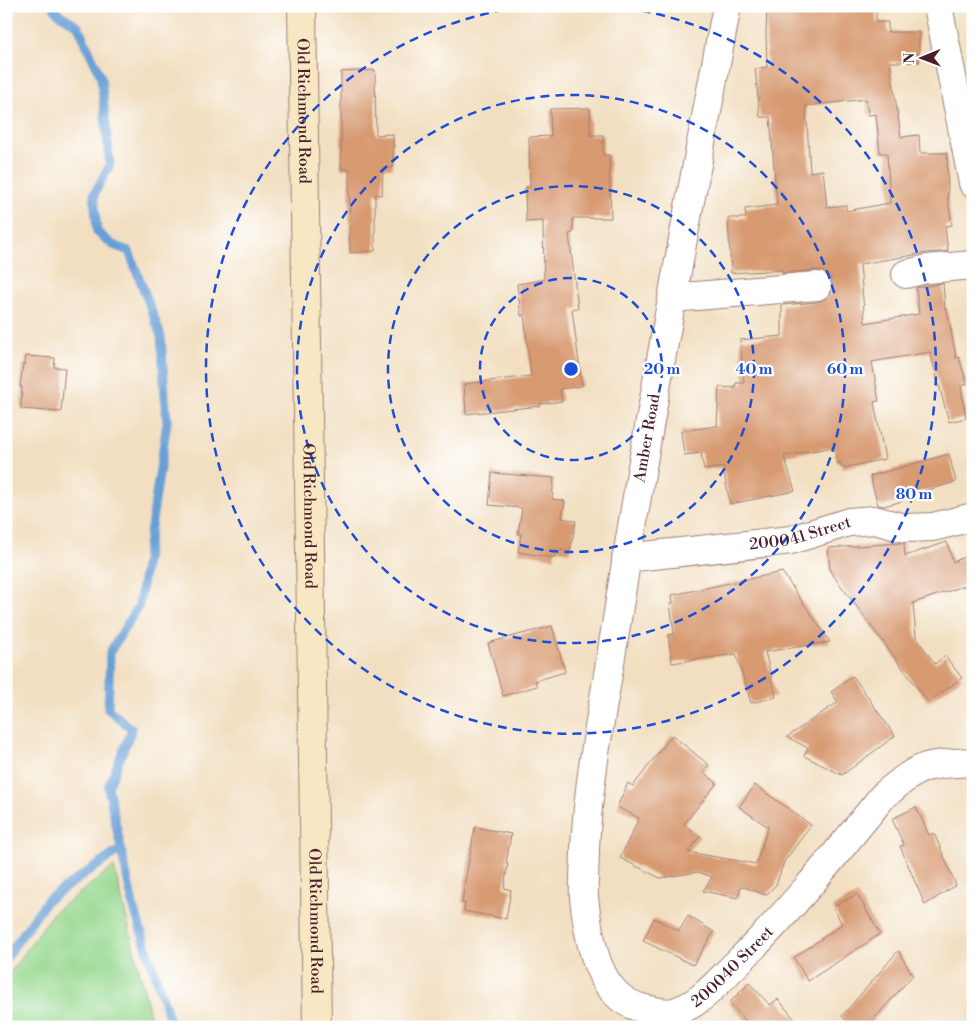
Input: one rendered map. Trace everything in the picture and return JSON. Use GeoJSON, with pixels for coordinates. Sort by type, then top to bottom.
{"type":"FeatureCollection","features":[{"type":"Feature","properties":{"kind":"street","name":"Old Richmond Road"},"geometry":{"type":"LineString","coordinates":[[302,6],[318,1027]]}},
{"type":"Feature","properties":{"kind":"street","name":"Amber Road"},"geometry":{"type":"LineString","coordinates":[[586,812],[626,558],[672,298],[728,6]]}},
{"type":"Feature","properties":{"kind":"street"},"geometry":{"type":"LineString","coordinates":[[942,7],[973,182]]}},
{"type":"Feature","properties":{"kind":"street"},"geometry":{"type":"LineString","coordinates":[[906,274],[927,269],[973,265]]}},
{"type":"Feature","properties":{"kind":"street"},"geometry":{"type":"LineString","coordinates":[[672,298],[817,286]]}},
{"type":"Feature","properties":{"kind":"street","name":"200041 Street"},"geometry":{"type":"LineString","coordinates":[[626,558],[791,540],[849,522],[874,520],[905,528],[933,527],[973,517]]}},
{"type":"Feature","properties":{"kind":"street","name":"200040 Street"},"geometry":{"type":"LineString","coordinates":[[586,812],[584,894],[592,948],[600,970],[611,988],[622,1000],[638,1008],[670,1013],[693,1004],[770,931],[883,796],[905,778],[924,768],[942,764],[973,762]]}},
{"type":"Feature","properties":{"kind":"green space"},"geometry":{"type":"Polygon","coordinates":[[[114,867],[153,1027],[6,1027],[6,979],[53,913],[114,867]]]}},
{"type":"Feature","properties":{"kind":"building"},"geometry":{"type":"Polygon","coordinates":[[[767,6],[876,6],[876,22],[888,22],[888,32],[919,32],[919,62],[890,62],[901,137],[919,135],[920,153],[947,153],[948,200],[952,225],[945,226],[948,251],[860,264],[865,323],[919,314],[916,288],[943,283],[945,309],[947,309],[956,358],[959,357],[967,384],[961,386],[966,418],[949,422],[930,352],[872,362],[879,401],[874,402],[885,459],[842,468],[840,462],[837,463],[834,447],[784,456],[795,491],[730,504],[723,467],[704,470],[701,453],[684,455],[681,431],[717,426],[719,387],[735,388],[736,383],[744,383],[740,340],[782,336],[782,305],[818,302],[825,299],[831,293],[833,285],[830,277],[824,272],[816,270],[782,273],[782,270],[731,273],[728,218],[746,218],[745,209],[777,205],[770,117],[760,117],[755,69],[767,67],[767,6]],[[866,99],[806,106],[810,172],[823,170],[827,207],[846,205],[846,211],[890,203],[887,153],[880,153],[876,114],[868,115],[866,99]]]}},
{"type":"Feature","properties":{"kind":"building"},"geometry":{"type":"Polygon","coordinates":[[[375,70],[376,135],[393,134],[393,168],[383,168],[382,195],[375,194],[375,251],[350,253],[349,169],[341,169],[341,72],[375,70]]]}},
{"type":"Feature","properties":{"kind":"building"},"geometry":{"type":"Polygon","coordinates":[[[590,108],[590,135],[603,135],[603,155],[609,155],[611,218],[573,218],[573,233],[569,234],[578,308],[572,309],[582,386],[560,389],[562,401],[540,404],[540,406],[466,414],[464,384],[531,376],[524,315],[521,316],[517,284],[544,280],[543,221],[526,222],[525,188],[530,187],[529,137],[551,136],[550,109],[590,108]]]}},
{"type":"Feature","properties":{"kind":"building"},"geometry":{"type":"Polygon","coordinates":[[[26,356],[55,358],[54,367],[65,368],[61,412],[21,409],[22,387],[20,387],[26,356]]]}},
{"type":"Feature","properties":{"kind":"building"},"geometry":{"type":"Polygon","coordinates":[[[949,454],[956,482],[902,497],[903,501],[884,506],[878,505],[870,476],[949,454]]]}},
{"type":"Feature","properties":{"kind":"building"},"geometry":{"type":"Polygon","coordinates":[[[492,473],[554,478],[552,499],[565,501],[562,518],[576,521],[570,552],[555,549],[554,558],[518,552],[521,534],[518,534],[522,508],[489,505],[492,473]]]}},
{"type":"Feature","properties":{"kind":"building"},"geometry":{"type":"Polygon","coordinates":[[[947,542],[953,562],[973,553],[973,583],[913,603],[916,637],[935,664],[945,656],[962,678],[928,702],[830,571],[828,548],[904,543],[905,556],[947,542]]]}},
{"type":"Feature","properties":{"kind":"building"},"geometry":{"type":"Polygon","coordinates":[[[782,572],[830,642],[765,652],[776,697],[751,703],[736,654],[672,663],[668,635],[674,634],[670,603],[673,603],[672,595],[782,572]]]}},
{"type":"Feature","properties":{"kind":"building"},"geometry":{"type":"Polygon","coordinates":[[[552,626],[565,672],[535,681],[537,686],[503,696],[488,643],[552,626]]]}},
{"type":"Feature","properties":{"kind":"building"},"geometry":{"type":"Polygon","coordinates":[[[853,676],[895,736],[842,775],[804,756],[808,748],[787,737],[838,702],[831,692],[853,676]]]}},
{"type":"Feature","properties":{"kind":"building"},"geometry":{"type":"Polygon","coordinates":[[[672,735],[709,765],[703,772],[717,783],[684,824],[700,836],[688,852],[756,864],[768,827],[739,807],[755,785],[811,825],[784,862],[776,885],[766,895],[741,886],[738,898],[703,891],[712,877],[698,872],[660,878],[620,858],[639,818],[617,807],[628,783],[633,786],[672,735]]]}},
{"type":"Feature","properties":{"kind":"building"},"geometry":{"type":"Polygon","coordinates":[[[916,807],[929,835],[934,833],[956,885],[925,905],[900,846],[904,845],[892,819],[916,807]]]}},
{"type":"Feature","properties":{"kind":"building"},"geometry":{"type":"Polygon","coordinates":[[[475,827],[511,834],[504,888],[511,890],[506,919],[464,911],[465,903],[462,903],[475,827]]]}},
{"type":"Feature","properties":{"kind":"building"},"geometry":{"type":"Polygon","coordinates":[[[857,894],[880,934],[808,981],[794,958],[842,924],[833,907],[857,894]]]}},
{"type":"Feature","properties":{"kind":"building"},"geometry":{"type":"Polygon","coordinates":[[[688,916],[714,932],[693,965],[643,941],[654,918],[679,931],[688,916]]]}},
{"type":"Feature","properties":{"kind":"building"},"geometry":{"type":"Polygon","coordinates":[[[898,951],[913,975],[867,1027],[853,1027],[842,1016],[898,951]]]}},
{"type":"Feature","properties":{"kind":"building"},"geometry":{"type":"Polygon","coordinates":[[[749,983],[770,1005],[778,999],[801,1027],[744,1027],[748,1023],[729,1003],[749,983]]]}},
{"type":"Feature","properties":{"kind":"waterway"},"geometry":{"type":"LineString","coordinates":[[53,6],[58,13],[78,26],[101,77],[110,165],[94,194],[97,232],[113,245],[129,251],[161,336],[167,423],[139,605],[110,652],[108,709],[132,729],[108,787],[133,905],[172,1027]]}},
{"type":"Feature","properties":{"kind":"waterway"},"geometry":{"type":"LineString","coordinates":[[6,958],[47,900],[121,849]]}}]}
